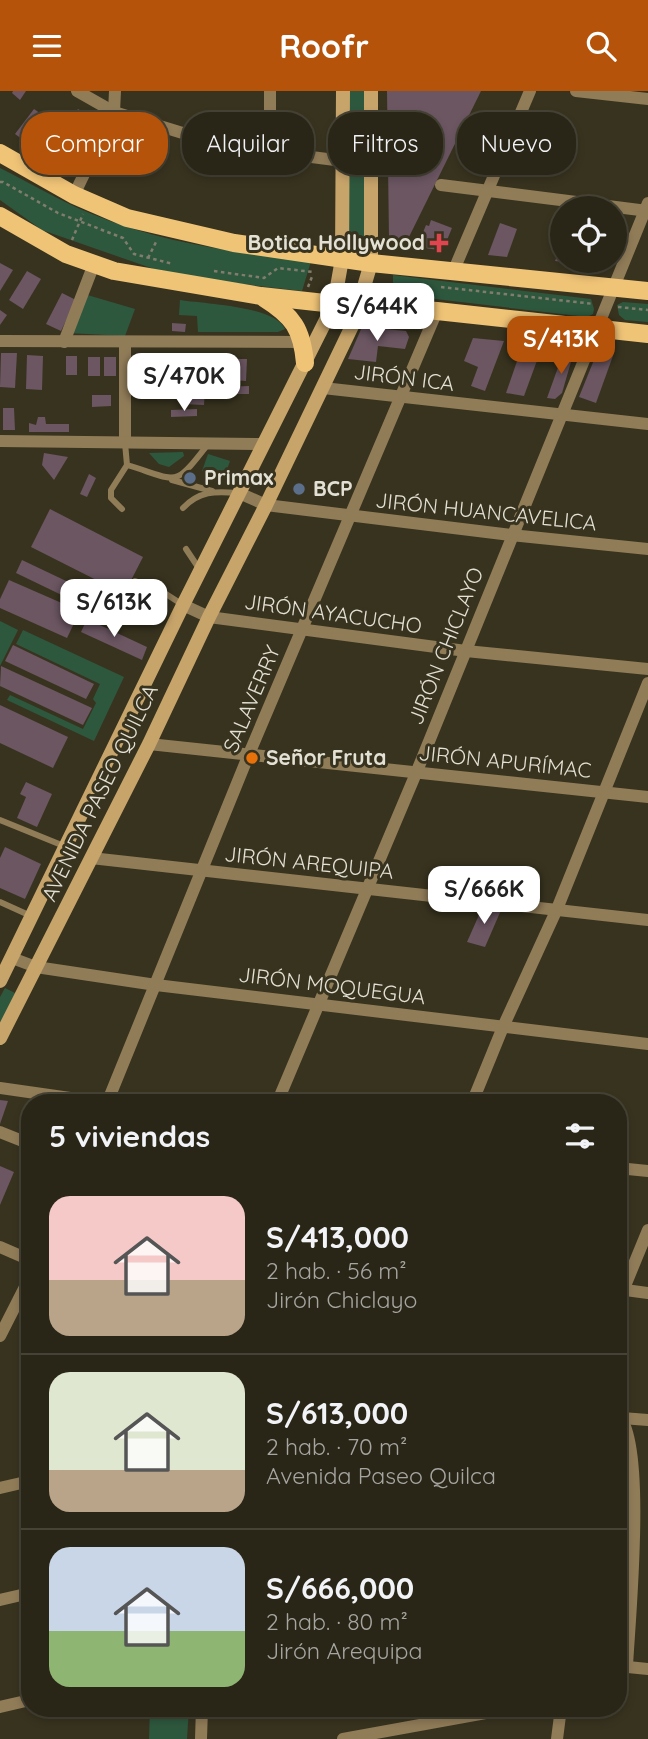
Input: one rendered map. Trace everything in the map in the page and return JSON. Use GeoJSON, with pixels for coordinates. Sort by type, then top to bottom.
{"type":"FeatureCollection","features":[{"type":"Feature","properties":{"kind":"main road","name":"AVENIDA PASEO QUILCA"},"geometry":{"type":"LineString","coordinates":[[343,91],[343,112]]}},
{"type":"Feature","properties":{"kind":"main road","name":"AVENIDA PASEO QUILCA"},"geometry":{"type":"LineString","coordinates":[[0,1038],[149,744],[323,388],[360,306],[371,263],[371,91]]}},
{"type":"Feature","properties":{"kind":"main road"},"geometry":{"type":"LineString","coordinates":[[0,153],[81,198],[127,218],[234,243],[371,263],[648,291]]}},
{"type":"Feature","properties":{"kind":"main road","name":"AVENIDA PASEO QUILCA"},"geometry":{"type":"LineString","coordinates":[[0,981],[183,604],[334,304],[342,259],[343,175]]}},
{"type":"Feature","properties":{"kind":"main road"},"geometry":{"type":"LineString","coordinates":[[0,216],[66,254],[114,271],[261,296],[437,311],[648,334]]}},
{"type":"Feature","properties":{"kind":"main road"},"geometry":{"type":"LineString","coordinates":[[261,296],[290,317],[298,329],[303,342],[305,363]]}},
{"type":"Feature","properties":{"kind":"street"},"geometry":{"type":"LineString","coordinates":[[77,91],[114,112],[115,91]]}},
{"type":"Feature","properties":{"kind":"street"},"geometry":{"type":"LineString","coordinates":[[270,91],[270,112]]}},
{"type":"Feature","properties":{"kind":"street"},"geometry":{"type":"LineString","coordinates":[[453,272],[486,189],[530,91]]}},
{"type":"Feature","properties":{"kind":"street"},"geometry":{"type":"LineString","coordinates":[[576,91],[648,99]]}},
{"type":"Feature","properties":{"kind":"street"},"geometry":{"type":"LineString","coordinates":[[81,198],[90,175]]}},
{"type":"Feature","properties":{"kind":"street"},"geometry":{"type":"LineString","coordinates":[[441,185],[647,208]]}},
{"type":"Feature","properties":{"kind":"street","name":"JIRÓN CHICLAYO"},"geometry":{"type":"LineString","coordinates":[[280,1094],[417,771],[511,535],[563,416],[647,208]]}},
{"type":"Feature","properties":{"kind":"street"},"geometry":{"type":"LineString","coordinates":[[64,342],[94,264]]}},
{"type":"Feature","properties":{"kind":"street","name":"SALAVERRY"},"geometry":{"type":"LineString","coordinates":[[110,1094],[249,754],[437,311]]}},
{"type":"Feature","properties":{"kind":"street"},"geometry":{"type":"LineString","coordinates":[[0,341],[303,342]]}},
{"type":"Feature","properties":{"kind":"street"},"geometry":{"type":"LineString","coordinates":[[125,343],[125,441]]}},
{"type":"Feature","properties":{"kind":"street","name":"JIRÓN ICA"},"geometry":{"type":"LineString","coordinates":[[323,388],[648,424]]}},
{"type":"Feature","properties":{"kind":"street"},"geometry":{"type":"LineString","coordinates":[[0,441],[263,444]]}},
{"type":"Feature","properties":{"kind":"street","name":"JIRÓN HUANCAVELICA"},"geometry":{"type":"LineString","coordinates":[[239,493],[266,505],[350,517],[648,549]]}},
{"type":"Feature","properties":{"kind":"street","name":"JIRÓN AYACUCHO"},"geometry":{"type":"LineString","coordinates":[[183,604],[209,617],[466,651],[648,669]]}},
{"type":"Feature","properties":{"kind":"street"},"geometry":{"type":"LineString","coordinates":[[476,1094],[557,909],[648,683]]}},
{"type":"Feature","properties":{"kind":"street","name":"JIRÓN APURÍMAC"},"geometry":{"type":"LineString","coordinates":[[149,744],[648,797]]}},
{"type":"Feature","properties":{"kind":"street","name":"JIRÓN AREQUIPA"},"geometry":{"type":"LineString","coordinates":[[91,858],[648,919]]}},
{"type":"Feature","properties":{"kind":"street","name":"JIRÓN MOQUEGUA"},"geometry":{"type":"LineString","coordinates":[[12,958],[36,967],[156,985],[648,1044]]}},
{"type":"Feature","properties":{"kind":"street"},"geometry":{"type":"LineString","coordinates":[[0,1088],[42,1094]]}},
{"type":"Feature","properties":{"kind":"street"},"geometry":{"type":"LineString","coordinates":[[0,1132],[21,1140]]}},
{"type":"Feature","properties":{"kind":"street"},"geometry":{"type":"LineString","coordinates":[[627,1169],[648,1171]]}},
{"type":"Feature","properties":{"kind":"street"},"geometry":{"type":"LineString","coordinates":[[627,1275],[648,1230]]}},
{"type":"Feature","properties":{"kind":"street"},"geometry":{"type":"LineString","coordinates":[[0,1247],[21,1255]]}},
{"type":"Feature","properties":{"kind":"street"},"geometry":{"type":"LineString","coordinates":[[627,1291],[648,1293]]}},
{"type":"Feature","properties":{"kind":"street"},"geometry":{"type":"LineString","coordinates":[[0,1336],[21,1295]]}},
{"type":"Feature","properties":{"kind":"street"},"geometry":{"type":"LineString","coordinates":[[627,1418],[648,1420]]}},
{"type":"Feature","properties":{"kind":"street"},"geometry":{"type":"LineString","coordinates":[[627,1432],[641,1545],[627,1634]]}},
{"type":"Feature","properties":{"kind":"street"},"geometry":{"type":"LineString","coordinates":[[0,1488],[21,1483]]}},
{"type":"Feature","properties":{"kind":"street"},"geometry":{"type":"LineString","coordinates":[[0,1600],[21,1595]]}},
{"type":"Feature","properties":{"kind":"street"},"geometry":{"type":"LineString","coordinates":[[627,1667],[648,1669]]}},
{"type":"Feature","properties":{"kind":"street"},"geometry":{"type":"LineString","coordinates":[[0,1707],[21,1702]]}},
{"type":"Feature","properties":{"kind":"street"},"geometry":{"type":"LineString","coordinates":[[201,1739],[202,1717]]}},
{"type":"Feature","properties":{"kind":"street"},"geometry":{"type":"LineString","coordinates":[[343,1739],[464,1717]]}},
{"type":"Feature","properties":{"kind":"street"},"geometry":{"type":"LineString","coordinates":[[557,1739],[560,1717]]}},
{"type":"Feature","properties":{"kind":"lane"},"geometry":{"type":"LineString","coordinates":[[122,509],[111,498],[111,490],[127,465],[125,441]]}},
{"type":"Feature","properties":{"kind":"lane"},"geometry":{"type":"LineString","coordinates":[[170,479],[184,475],[209,443]]}},
{"type":"Feature","properties":{"kind":"lane"},"geometry":{"type":"LineString","coordinates":[[127,465],[213,491],[239,493]]}},
{"type":"Feature","properties":{"kind":"lane"},"geometry":{"type":"LineString","coordinates":[[183,508],[192,498],[213,491]]}},
{"type":"Feature","properties":{"kind":"lane"},"geometry":{"type":"LineString","coordinates":[[186,549],[200,570]]}},
{"type":"Feature","properties":{"kind":"lane"},"geometry":{"type":"LineString","coordinates":[[135,581],[183,604]]}},
{"type":"Feature","properties":{"kind":"lane"},"geometry":{"type":"LineString","coordinates":[[0,820],[65,847]]}},
{"type":"Feature","properties":{"kind":"lane"},"geometry":{"type":"LineString","coordinates":[[0,902],[33,917]]}},
{"type":"Feature","properties":{"kind":"path"},"geometry":{"type":"LineString","coordinates":[[0,182],[58,213],[123,238],[134,254],[175,264]]}},
{"type":"Feature","properties":{"kind":"path"},"geometry":{"type":"LineString","coordinates":[[66,254],[79,222],[81,198]]}},
{"type":"Feature","properties":{"kind":"path"},"geometry":{"type":"LineString","coordinates":[[148,258],[163,226]]}},
{"type":"Feature","properties":{"kind":"path"},"geometry":{"type":"LineString","coordinates":[[209,270],[264,278],[278,268],[313,272],[306,293]]}},
{"type":"Feature","properties":{"kind":"path"},"geometry":{"type":"LineString","coordinates":[[430,286],[648,310]]}},
{"type":"Feature","properties":{"kind":"green space"},"geometry":{"type":"Polygon","coordinates":[[[349,91],[364,91],[364,112],[349,112],[349,91]]]}},
{"type":"Feature","properties":{"kind":"green space"},"geometry":{"type":"Polygon","coordinates":[[[0,168],[80,209],[145,233],[227,250],[312,258],[302,291],[174,276],[42,230],[0,200],[0,168]]]}},
{"type":"Feature","properties":{"kind":"green space"},"geometry":{"type":"Polygon","coordinates":[[[349,175],[364,175],[364,238],[349,235],[349,175]]]}},
{"type":"Feature","properties":{"kind":"green space"},"geometry":{"type":"Polygon","coordinates":[[[393,275],[591,299],[594,309],[593,314],[587,317],[393,294],[393,275]]]}},
{"type":"Feature","properties":{"kind":"green space"},"geometry":{"type":"Polygon","coordinates":[[[84,294],[135,309],[125,336],[68,333],[84,294]]]}},
{"type":"Feature","properties":{"kind":"green space"},"geometry":{"type":"Polygon","coordinates":[[[180,300],[254,311],[279,321],[285,329],[278,332],[198,332],[197,316],[179,315],[180,300]]]}},
{"type":"Feature","properties":{"kind":"green space"},"geometry":{"type":"Polygon","coordinates":[[[623,302],[648,304],[648,322],[625,320],[619,315],[617,305],[623,302]]]}},
{"type":"Feature","properties":{"kind":"green space"},"geometry":{"type":"Polygon","coordinates":[[[183,452],[184,456],[169,467],[159,464],[149,453],[183,452]]]}},
{"type":"Feature","properties":{"kind":"green space"},"geometry":{"type":"Polygon","coordinates":[[[208,454],[230,461],[224,478],[202,471],[208,454]]]}},
{"type":"Feature","properties":{"kind":"green space"},"geometry":{"type":"Polygon","coordinates":[[[0,621],[18,630],[0,666],[0,621]]]}},
{"type":"Feature","properties":{"kind":"green space"},"geometry":{"type":"Polygon","coordinates":[[[23,630],[124,677],[94,741],[7,700],[10,695],[83,729],[96,703],[93,699],[100,684],[16,644],[23,630]]]}},
{"type":"Feature","properties":{"kind":"green space"},"geometry":{"type":"Polygon","coordinates":[[[5,988],[15,993],[0,1025],[0,997],[5,988]]]}},
{"type":"Feature","properties":{"kind":"green space"},"geometry":{"type":"Polygon","coordinates":[[[150,1717],[188,1717],[187,1739],[149,1739],[150,1717]]]}},
{"type":"Feature","properties":{"kind":"building"},"geometry":{"type":"Polygon","coordinates":[[[13,91],[26,91],[20,100],[13,91]]]}},
{"type":"Feature","properties":{"kind":"building"},"geometry":{"type":"Polygon","coordinates":[[[387,91],[481,91],[471,112],[457,112],[457,140],[443,168],[443,112],[387,112],[387,91]]]}},
{"type":"Feature","properties":{"kind":"building"},"geometry":{"type":"Polygon","coordinates":[[[21,126],[21,138],[15,134],[21,126]]]}},
{"type":"Feature","properties":{"kind":"building"},"geometry":{"type":"Polygon","coordinates":[[[388,175],[440,175],[407,241],[389,239],[388,175]]]}},
{"type":"Feature","properties":{"kind":"building"},"geometry":{"type":"Polygon","coordinates":[[[431,220],[452,228],[445,245],[439,250],[417,247],[426,225],[429,226],[431,220]]]}},
{"type":"Feature","properties":{"kind":"building"},"geometry":{"type":"Polygon","coordinates":[[[500,223],[517,229],[507,257],[488,255],[500,223]]]}},
{"type":"Feature","properties":{"kind":"building"},"geometry":{"type":"Polygon","coordinates":[[[0,263],[13,270],[0,291],[0,263]]]}},
{"type":"Feature","properties":{"kind":"building"},"geometry":{"type":"Polygon","coordinates":[[[27,271],[41,279],[23,309],[9,300],[27,271]]]}},
{"type":"Feature","properties":{"kind":"building"},"geometry":{"type":"Polygon","coordinates":[[[62,293],[76,300],[61,331],[46,324],[62,293]]]}},
{"type":"Feature","properties":{"kind":"building"},"geometry":{"type":"Polygon","coordinates":[[[0,310],[7,315],[0,325],[0,310]]]}},
{"type":"Feature","properties":{"kind":"building"},"geometry":{"type":"Polygon","coordinates":[[[172,323],[186,324],[185,332],[172,331],[172,323]]]}},
{"type":"Feature","properties":{"kind":"building"},"geometry":{"type":"Polygon","coordinates":[[[362,327],[406,331],[409,337],[405,349],[378,346],[376,362],[348,359],[362,327]]]}},
{"type":"Feature","properties":{"kind":"building"},"geometry":{"type":"Polygon","coordinates":[[[473,338],[504,341],[485,391],[471,386],[478,367],[464,361],[473,338]]]}},
{"type":"Feature","properties":{"kind":"building"},"geometry":{"type":"Polygon","coordinates":[[[523,344],[542,347],[524,396],[506,393],[523,344]]]}},
{"type":"Feature","properties":{"kind":"building"},"geometry":{"type":"Polygon","coordinates":[[[565,348],[573,355],[562,393],[555,399],[547,398],[565,348]]]}},
{"type":"Feature","properties":{"kind":"building"},"geometry":{"type":"Polygon","coordinates":[[[600,351],[614,353],[596,403],[579,397],[600,351]]]}},
{"type":"Feature","properties":{"kind":"building"},"geometry":{"type":"Polygon","coordinates":[[[1,353],[17,353],[15,388],[0,387],[1,353]]]}},
{"type":"Feature","properties":{"kind":"building"},"geometry":{"type":"Polygon","coordinates":[[[136,353],[151,354],[149,388],[134,387],[136,353]]]}},
{"type":"Feature","properties":{"kind":"building"},"geometry":{"type":"Polygon","coordinates":[[[27,355],[43,356],[42,390],[26,389],[27,355]]]}},
{"type":"Feature","properties":{"kind":"building"},"geometry":{"type":"Polygon","coordinates":[[[66,356],[77,356],[77,375],[66,375],[66,356]]]}},
{"type":"Feature","properties":{"kind":"building"},"geometry":{"type":"Polygon","coordinates":[[[209,356],[225,356],[224,378],[208,377],[209,356]]]}},
{"type":"Feature","properties":{"kind":"building"},"geometry":{"type":"Polygon","coordinates":[[[88,357],[100,357],[100,376],[88,376],[88,357]]]}},
{"type":"Feature","properties":{"kind":"building"},"geometry":{"type":"Polygon","coordinates":[[[104,357],[116,357],[116,376],[104,376],[104,357]]]}},
{"type":"Feature","properties":{"kind":"building"},"geometry":{"type":"Polygon","coordinates":[[[231,359],[247,359],[246,381],[230,380],[231,359]]]}},
{"type":"Feature","properties":{"kind":"building"},"geometry":{"type":"Polygon","coordinates":[[[249,386],[249,394],[223,394],[223,387],[249,386]]]}},
{"type":"Feature","properties":{"kind":"building"},"geometry":{"type":"Polygon","coordinates":[[[184,389],[205,389],[204,405],[183,404],[184,389]]]}},
{"type":"Feature","properties":{"kind":"building"},"geometry":{"type":"Polygon","coordinates":[[[92,395],[111,395],[111,406],[92,407],[92,395]]]}},
{"type":"Feature","properties":{"kind":"building"},"geometry":{"type":"Polygon","coordinates":[[[3,408],[14,408],[15,430],[3,430],[3,408]]]}},
{"type":"Feature","properties":{"kind":"building"},"geometry":{"type":"Polygon","coordinates":[[[197,409],[197,416],[171,417],[171,410],[197,409]]]}},
{"type":"Feature","properties":{"kind":"building"},"geometry":{"type":"Polygon","coordinates":[[[38,417],[45,417],[46,424],[69,424],[69,432],[29,432],[29,423],[36,425],[38,417]]]}},
{"type":"Feature","properties":{"kind":"building"},"geometry":{"type":"Polygon","coordinates":[[[44,453],[68,457],[54,480],[42,465],[44,453]]]}},
{"type":"Feature","properties":{"kind":"building"},"geometry":{"type":"Polygon","coordinates":[[[89,474],[96,478],[87,497],[80,494],[89,474]]]}},
{"type":"Feature","properties":{"kind":"building"},"geometry":{"type":"Polygon","coordinates":[[[50,509],[143,557],[124,594],[31,547],[50,509]]]}},
{"type":"Feature","properties":{"kind":"building"},"geometry":{"type":"Polygon","coordinates":[[[22,560],[104,599],[101,614],[16,573],[22,560]]]}},
{"type":"Feature","properties":{"kind":"building"},"geometry":{"type":"Polygon","coordinates":[[[9,580],[80,611],[67,638],[0,608],[0,599],[9,580]]]}},
{"type":"Feature","properties":{"kind":"building"},"geometry":{"type":"Polygon","coordinates":[[[87,619],[147,647],[142,660],[81,632],[87,619]]]}},
{"type":"Feature","properties":{"kind":"building"},"geometry":{"type":"Polygon","coordinates":[[[13,645],[94,684],[86,699],[5,661],[13,645]]]}},
{"type":"Feature","properties":{"kind":"building"},"geometry":{"type":"Polygon","coordinates":[[[1,666],[92,708],[83,725],[0,686],[1,666]]]}},
{"type":"Feature","properties":{"kind":"building"},"geometry":{"type":"Polygon","coordinates":[[[0,705],[68,737],[53,768],[0,743],[0,705]]]}},
{"type":"Feature","properties":{"kind":"building"},"geometry":{"type":"Polygon","coordinates":[[[26,782],[52,794],[37,827],[17,818],[26,797],[20,794],[26,782]]]}},
{"type":"Feature","properties":{"kind":"building"},"geometry":{"type":"Polygon","coordinates":[[[5,847],[41,864],[25,899],[0,888],[0,858],[5,847]]]}},
{"type":"Feature","properties":{"kind":"building"},"geometry":{"type":"Polygon","coordinates":[[[483,906],[502,908],[485,947],[467,942],[483,906]]]}},
{"type":"Feature","properties":{"kind":"building"},"geometry":{"type":"Polygon","coordinates":[[[0,1100],[8,1101],[0,1124],[0,1100]]]}},
{"type":"Feature","properties":{"kind":"building"},"geometry":{"type":"Polygon","coordinates":[[[0,1166],[14,1172],[0,1205],[0,1166]]]}},
{"type":"Feature","properties":{"kind":"place","name":"Botica Hollywood"},"geometry":{"type":"Point","coordinates":[439,243]}},
{"type":"Feature","properties":{"kind":"place","name":"Primax"},"geometry":{"type":"Point","coordinates":[190,478]}},
{"type":"Feature","properties":{"kind":"place","name":"BCP"},"geometry":{"type":"Point","coordinates":[299,489]}},
{"type":"Feature","properties":{"kind":"place","name":"Señor Fruta"},"geometry":{"type":"Point","coordinates":[252,758]}}]}
